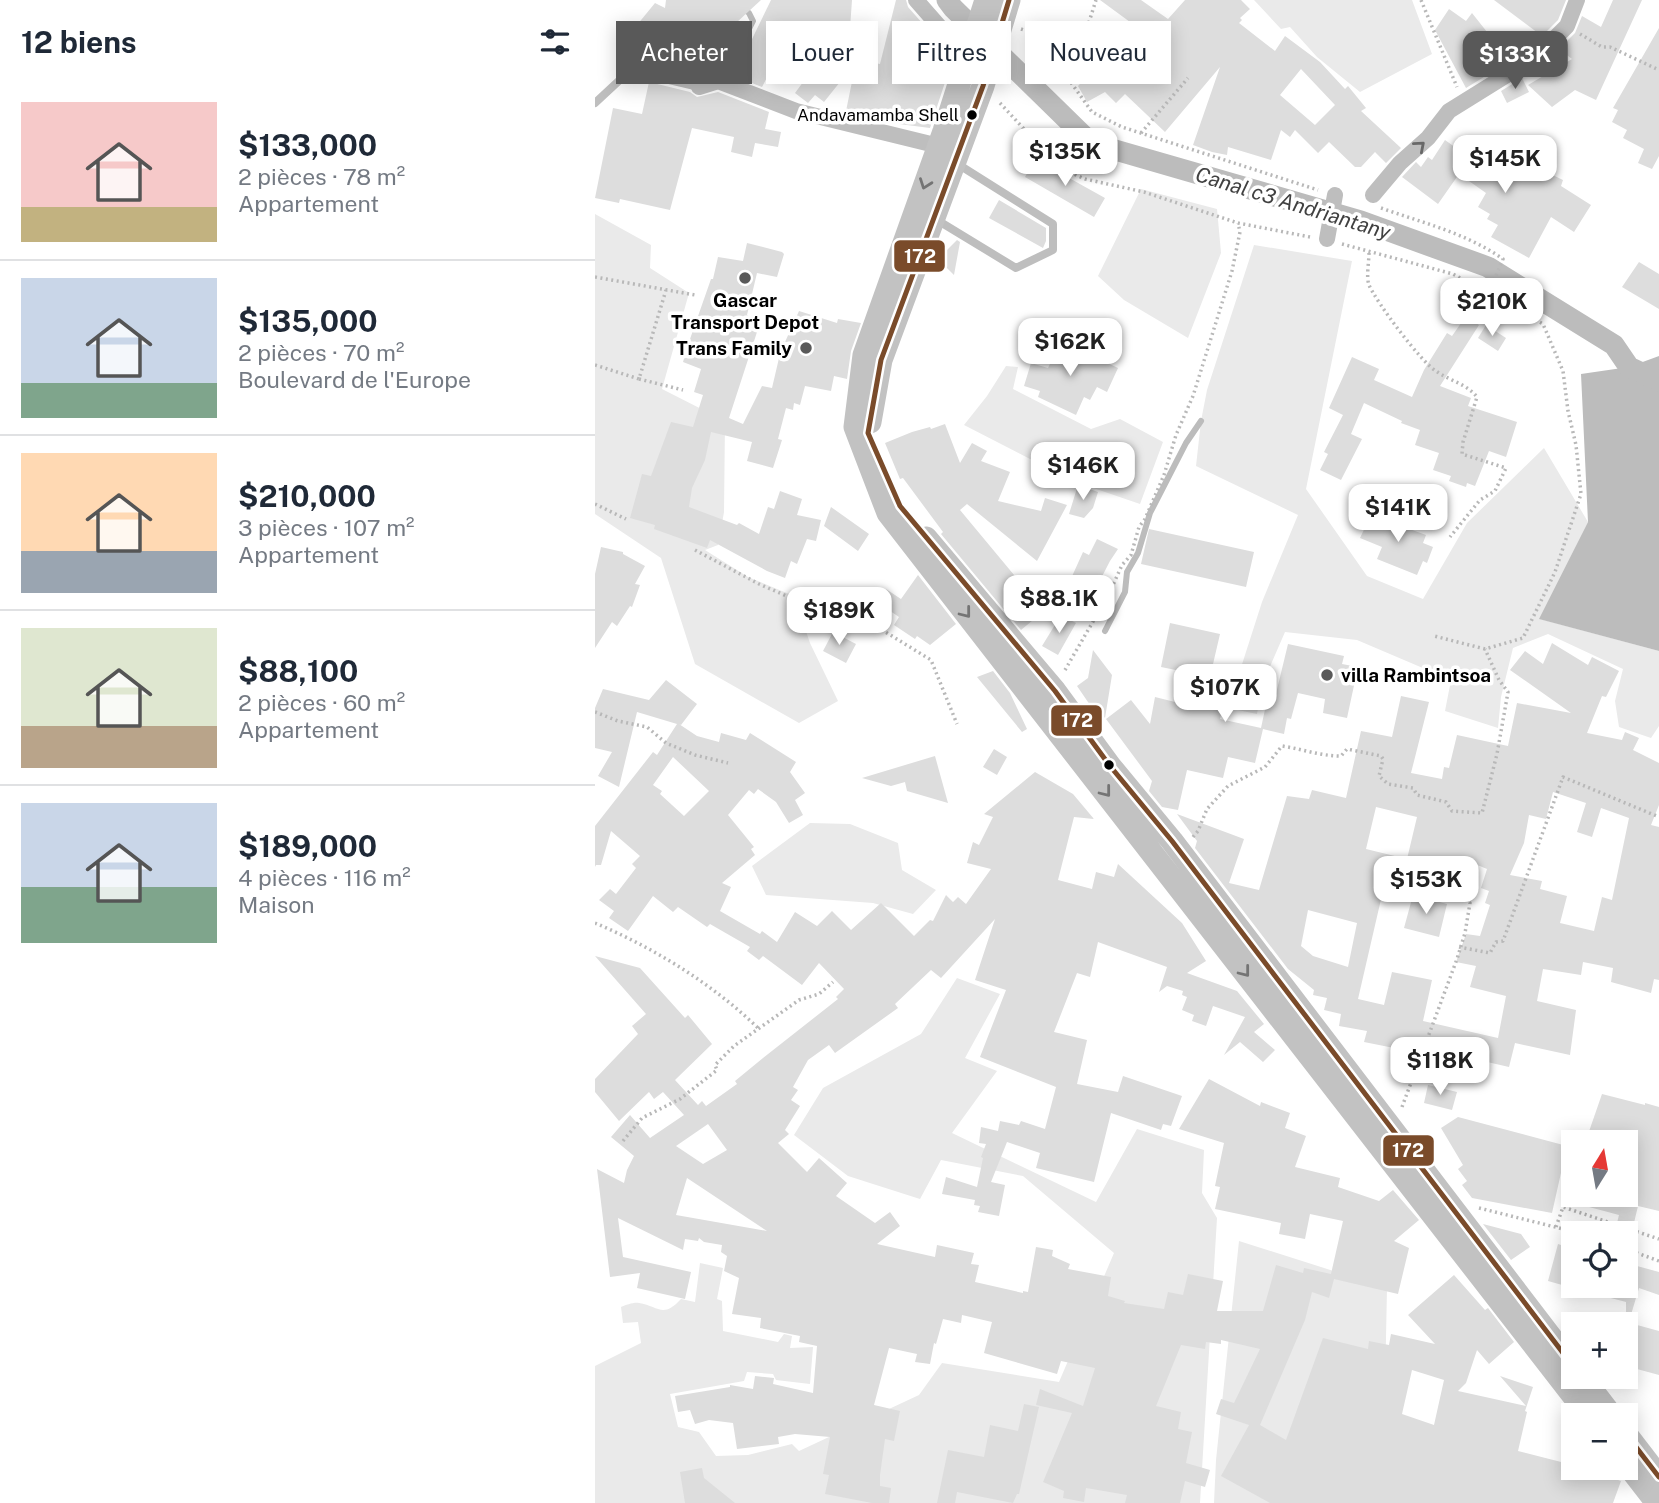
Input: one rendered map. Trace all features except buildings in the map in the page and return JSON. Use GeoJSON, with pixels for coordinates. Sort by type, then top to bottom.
{"type":"FeatureCollection","features":[{"type":"Feature","properties":{"kind":"street"},"geometry":{"type":"LineString","coordinates":[[916,0],[937,21]]}},
{"type":"Feature","properties":{"kind":"street"},"geometry":{"type":"LineString","coordinates":[[979,21],[986,0]]}},
{"type":"Feature","properties":{"kind":"street"},"geometry":{"type":"LineString","coordinates":[[1003,21],[1009,0]]}},
{"type":"Feature","properties":{"kind":"street"},"geometry":{"type":"LineString","coordinates":[[1375,201],[1399,163],[1428,138],[1450,111],[1536,57],[1567,26],[1577,0]]}},
{"type":"Feature","properties":{"kind":"street"},"geometry":{"type":"LineString","coordinates":[[699,87],[708,84]]}},
{"type":"Feature","properties":{"kind":"street"},"geometry":{"type":"LineString","coordinates":[[726,84],[796,111],[947,154]]}},
{"type":"Feature","properties":{"kind":"street"},"geometry":{"type":"LineString","coordinates":[[962,84],[934,219],[881,360],[869,433],[900,506],[1055,691],[1561,1350]]}},
{"type":"Feature","properties":{"kind":"street"},"geometry":{"type":"LineString","coordinates":[[984,84],[947,154],[864,355],[855,427],[888,513],[1579,1403]]}},
{"type":"Feature","properties":{"kind":"street"},"geometry":{"type":"LineString","coordinates":[[1327,239],[1335,195]]}},
{"type":"Feature","properties":{"kind":"street"},"geometry":{"type":"LineString","coordinates":[[1591,1389],[1602,1403]]}},
{"type":"Feature","properties":{"kind":"street"},"geometry":{"type":"LineString","coordinates":[[1638,1450],[1659,1477]]}},
{"type":"Feature","properties":{"kind":"street"},"geometry":{"type":"LineString","coordinates":[[1638,1478],[1657,1503]]}},
{"type":"Feature","properties":{"kind":"lane"},"geometry":{"type":"LineString","coordinates":[[595,103],[623,77],[648,75],[699,87]]}},
{"type":"Feature","properties":{"kind":"lane"},"geometry":{"type":"LineString","coordinates":[[934,219],[1016,268],[1053,250],[1053,224],[947,154]]}},
{"type":"Feature","properties":{"kind":"path"},"geometry":{"type":"LineString","coordinates":[[1089,21],[1096,0]]}},
{"type":"Feature","properties":{"kind":"path"},"geometry":{"type":"LineString","coordinates":[[1421,0],[1463,102]]}},
{"type":"Feature","properties":{"kind":"path"},"geometry":{"type":"LineString","coordinates":[[1575,31],[1602,47],[1610,47],[1659,71]]}},
{"type":"Feature","properties":{"kind":"path"},"geometry":{"type":"LineString","coordinates":[[1141,133],[1188,78]]}},
{"type":"Feature","properties":{"kind":"path"},"geometry":{"type":"LineString","coordinates":[[987,84],[1061,168],[1085,178],[1164,198],[1238,223],[1327,239],[1453,274],[1543,324],[1563,371],[1576,445],[1581,494],[1555,572],[1523,638],[1485,649],[1434,636]]}},
{"type":"Feature","properties":{"kind":"path"},"geometry":{"type":"LineString","coordinates":[[1072,84],[1092,112],[1122,127],[1335,195]]}},
{"type":"Feature","properties":{"kind":"path"},"geometry":{"type":"LineString","coordinates":[[1375,201],[1446,231],[1461,234],[1503,258],[1488,294]]}},
{"type":"Feature","properties":{"kind":"path"},"geometry":{"type":"LineString","coordinates":[[1055,691],[1109,594],[1122,565],[1131,555],[1139,527],[1164,475],[1176,435],[1193,396],[1232,271],[1240,232],[1238,223]]}},
{"type":"Feature","properties":{"kind":"path"},"geometry":{"type":"LineString","coordinates":[[1370,253],[1368,284],[1397,327],[1435,371],[1471,389],[1477,397],[1462,454],[1506,468],[1495,491],[1481,500],[1450,537]]}},
{"type":"Feature","properties":{"kind":"path"},"geometry":{"type":"LineString","coordinates":[[595,277],[695,295]]}},
{"type":"Feature","properties":{"kind":"path"},"geometry":{"type":"LineString","coordinates":[[639,379],[666,290]]}},
{"type":"Feature","properties":{"kind":"path"},"geometry":{"type":"LineString","coordinates":[[595,365],[683,390]]}},
{"type":"Feature","properties":{"kind":"path"},"geometry":{"type":"LineString","coordinates":[[595,504],[626,519]]}},
{"type":"Feature","properties":{"kind":"path"},"geometry":{"type":"LineString","coordinates":[[695,550],[759,584],[812,607],[874,625],[931,660],[957,723]]}},
{"type":"Feature","properties":{"kind":"path"},"geometry":{"type":"LineString","coordinates":[[1179,851],[1198,831],[1207,809],[1228,786],[1265,767],[1282,746],[1305,750],[1319,756],[1341,756],[1347,748],[1381,757],[1383,759],[1379,776],[1388,784],[1413,788],[1417,795],[1446,802],[1451,811],[1482,813],[1509,692],[1499,680],[1485,649]]}},
{"type":"Feature","properties":{"kind":"path"},"geometry":{"type":"LineString","coordinates":[[595,712],[618,721],[647,727],[666,743],[695,755],[728,763]]}},
{"type":"Feature","properties":{"kind":"path"},"geometry":{"type":"LineString","coordinates":[[1459,947],[1490,953],[1496,942],[1503,941],[1563,777],[1659,817]]}},
{"type":"Feature","properties":{"kind":"path"},"geometry":{"type":"LineString","coordinates":[[1392,1131],[1432,1029],[1465,933],[1470,903],[1461,891],[1467,871]]}},
{"type":"Feature","properties":{"kind":"path"},"geometry":{"type":"LineString","coordinates":[[595,923],[636,940],[711,989],[759,1029]]}},
{"type":"Feature","properties":{"kind":"path"},"geometry":{"type":"LineString","coordinates":[[623,1141],[642,1118],[680,1099],[717,1070],[715,1065],[734,1046],[799,1000],[818,994],[833,982]]}},
{"type":"Feature","properties":{"kind":"path"},"geometry":{"type":"LineString","coordinates":[[1556,1227],[1563,1207],[1659,1239]]}},
{"type":"Feature","properties":{"kind":"path"},"geometry":{"type":"LineString","coordinates":[[1477,1208],[1561,1228]]}},
{"type":"Feature","properties":{"kind":"path"},"geometry":{"type":"LineString","coordinates":[[1638,1253],[1659,1261]]}},
{"type":"Feature","properties":{"kind":"shaded area"},"geometry":{"type":"Polygon","coordinates":[[[1254,0],[1412,0],[1432,54],[1360,92],[1317,57],[1290,27],[1281,29],[1254,0]]]}},
{"type":"Feature","properties":{"kind":"shaded area"},"geometry":{"type":"Polygon","coordinates":[[[1141,189],[1217,209],[1221,253],[1188,338],[1124,300],[1098,276],[1141,189]]]}},
{"type":"Feature","properties":{"kind":"shaded area"},"geometry":{"type":"Polygon","coordinates":[[[595,214],[651,245],[650,268],[689,293],[662,389],[725,421],[724,512],[718,545],[705,550],[748,577],[794,596],[810,643],[838,701],[799,723],[695,664],[661,558],[595,514],[595,214]]]}},
{"type":"Feature","properties":{"kind":"shaded area"},"geometry":{"type":"Polygon","coordinates":[[[1254,245],[1352,261],[1306,489],[1367,576],[1423,599],[1467,523],[1544,448],[1588,522],[1540,619],[1659,651],[1659,726],[1651,738],[1619,727],[1615,701],[1623,669],[1548,634],[1513,648],[1501,697],[1498,728],[1445,711],[1451,680],[1357,640],[1285,632],[1262,685],[1257,714],[1228,708],[1262,602],[1298,515],[1196,466],[1207,390],[1254,245]]]}},
{"type":"Feature","properties":{"kind":"shaded area"},"geometry":{"type":"Polygon","coordinates":[[[1659,356],[1659,651],[1539,619],[1588,522],[1581,374],[1629,367],[1659,356]]]}},
{"type":"Feature","properties":{"kind":"shaded area"},"geometry":{"type":"Polygon","coordinates":[[[1006,366],[1018,367],[1013,389],[1091,429],[1120,419],[1163,442],[1140,504],[1073,481],[964,425],[1006,366]]]}},
{"type":"Feature","properties":{"kind":"shaded area"},"geometry":{"type":"Polygon","coordinates":[[[810,823],[850,824],[898,843],[902,870],[936,890],[913,914],[873,903],[766,895],[752,866],[810,823]]]}},
{"type":"Feature","properties":{"kind":"shaded area"},"geometry":{"type":"Polygon","coordinates":[[[957,978],[1000,994],[965,1058],[997,1071],[952,1133],[1096,1202],[1137,1129],[1204,1150],[1202,1193],[1217,1218],[1200,1503],[595,1503],[595,1366],[641,1343],[638,1322],[623,1323],[621,1307],[637,1303],[665,1310],[681,1299],[695,1302],[700,1263],[723,1268],[717,1299],[722,1301],[723,1331],[778,1342],[784,1334],[792,1336],[790,1348],[813,1347],[810,1384],[776,1380],[773,1374],[747,1372],[744,1381],[670,1394],[678,1427],[699,1432],[716,1456],[748,1455],[792,1444],[799,1451],[919,1395],[942,1363],[1059,1382],[1114,1253],[1023,1176],[941,1160],[920,1199],[848,1176],[794,1135],[823,1088],[921,1034],[957,978]]]}},
{"type":"Feature","properties":{"kind":"shaded area"},"geometry":{"type":"Polygon","coordinates":[[[1239,1241],[1387,1288],[1385,1387],[1362,1503],[1214,1503],[1239,1241]]]}},
{"type":"Feature","properties":{"kind":"waterway"},"geometry":{"type":"LineString","coordinates":[[733,0],[749,13],[752,23]]}},
{"type":"Feature","properties":{"kind":"waterway","name":"Canal c3 Andriantany"},"geometry":{"type":"LineString","coordinates":[[947,0],[1091,143],[1361,221],[1488,267],[1614,345],[1629,367],[1659,381]]}},
{"type":"Feature","properties":{"kind":"waterway"},"geometry":{"type":"LineString","coordinates":[[1105,631],[1125,592],[1127,572],[1138,553],[1150,513],[1186,443],[1201,421]]}},
{"type":"Feature","properties":{"kind":"transit line","name":"172"},"geometry":{"type":"LineString","coordinates":[[1009,0],[983,86],[881,360],[868,433],[900,506],[1055,691],[1561,1350]]}},
{"type":"Feature","properties":{"kind":"transit line","name":"172"},"geometry":{"type":"LineString","coordinates":[[1638,1450],[1659,1477]]}},
{"type":"Feature","properties":{"kind":"place","name":"Andavamamba Shell"},"geometry":{"type":"Point","coordinates":[972,115]}},
{"type":"Feature","properties":{"kind":"place","name":"Gascar Transport Depot"},"geometry":{"type":"Point","coordinates":[745,278]}},
{"type":"Feature","properties":{"kind":"place","name":"Trans Family"},"geometry":{"type":"Point","coordinates":[806,348]}},
{"type":"Feature","properties":{"kind":"place","name":"villa Rambintsoa"},"geometry":{"type":"Point","coordinates":[1327,675]}}]}
